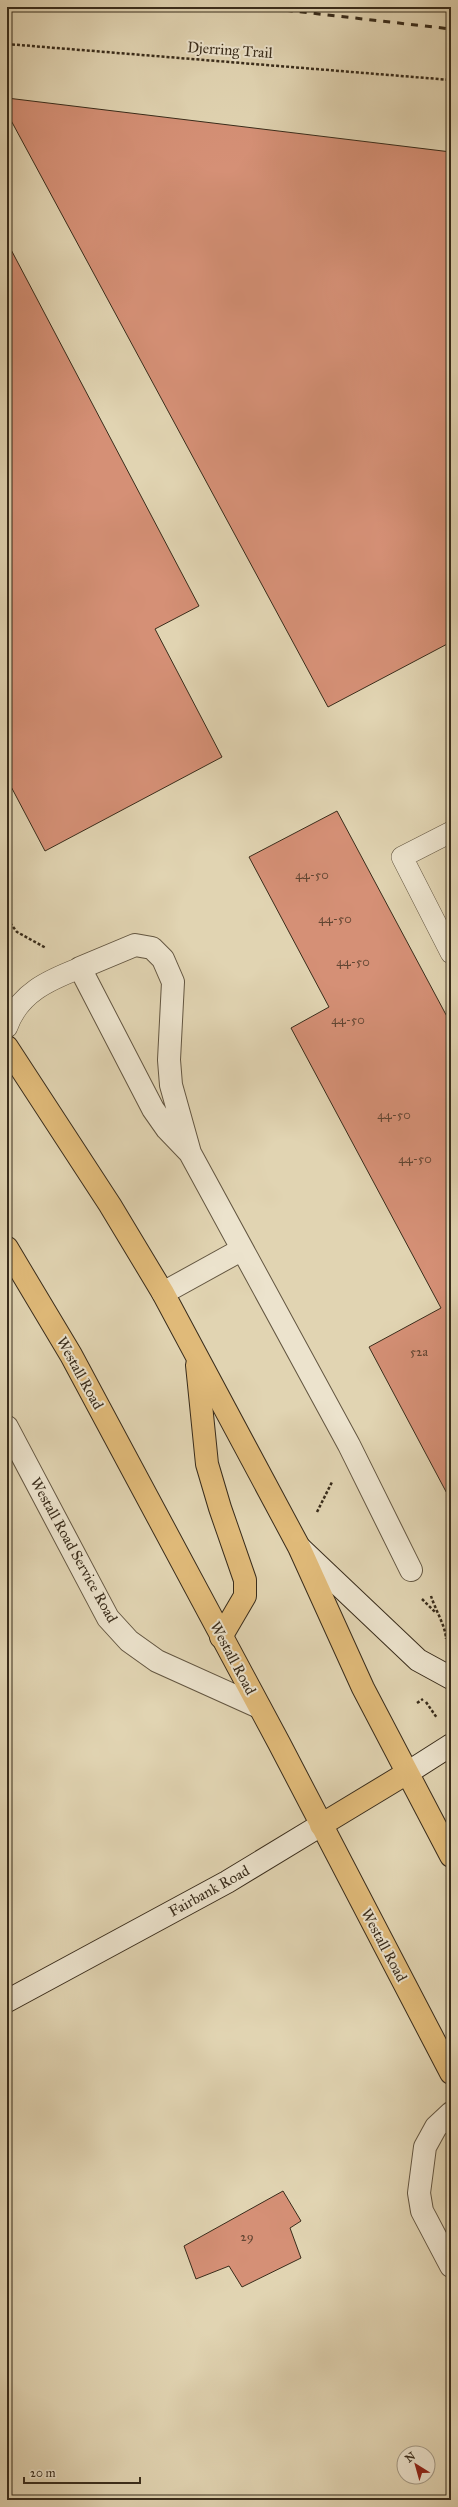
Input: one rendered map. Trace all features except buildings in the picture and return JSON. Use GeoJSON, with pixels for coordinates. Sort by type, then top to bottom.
{"type":"FeatureCollection","features":[{"type":"Feature","properties":{"kind":"main road"},"geometry":{"type":"LineString","coordinates":[[7,1047],[90,1174],[163,1293],[299,1548],[363,1688],[451,1856]]}},
{"type":"Feature","properties":{"kind":"main road","name":"Westall Road"},"geometry":{"type":"LineString","coordinates":[[7,1248],[71,1355],[259,1707],[451,2073]]}},
{"type":"Feature","properties":{"kind":"main road"},"geometry":{"type":"LineString","coordinates":[[196,1356],[207,1464],[220,1508],[240,1563],[246,1588],[242,1602],[221,1637]]}},
{"type":"Feature","properties":{"kind":"main road","name":"Fairbank Road"},"geometry":{"type":"LineString","coordinates":[[321,1825],[407,1773]]}},
{"type":"Feature","properties":{"kind":"street"},"geometry":{"type":"LineString","coordinates":[[190,1153],[167,1129],[152,1109],[80,968],[134,945],[152,948],[162,959],[173,982],[168,1048],[172,1085],[190,1153],[241,1250],[349,1445],[411,1570]]}},
{"type":"Feature","properties":{"kind":"street"},"geometry":{"type":"LineString","coordinates":[[163,1293],[241,1250]]}},
{"type":"Feature","properties":{"kind":"street","name":"Westall Road Service Road"},"geometry":{"type":"LineString","coordinates":[[7,1427],[108,1618],[129,1641],[157,1661],[259,1707]]}},
{"type":"Feature","properties":{"kind":"street"},"geometry":{"type":"LineString","coordinates":[[299,1548],[418,1660],[451,1678]]}},
{"type":"Feature","properties":{"kind":"street"},"geometry":{"type":"LineString","coordinates":[[407,1773],[451,1745]]}},
{"type":"Feature","properties":{"kind":"street","name":"Fairbank Road"},"geometry":{"type":"LineString","coordinates":[[7,2001],[227,1882],[321,1825]]}},
{"type":"Feature","properties":{"kind":"street"},"geometry":{"type":"LineString","coordinates":[[451,2113],[436,2127],[425,2147],[419,2193],[422,2211],[451,2266]]}},
{"type":"Feature","properties":{"kind":"lane"},"geometry":{"type":"LineString","coordinates":[[451,832],[402,857],[451,953]]}},
{"type":"Feature","properties":{"kind":"lane"},"geometry":{"type":"LineString","coordinates":[[7,1027],[14,1012],[31,992],[51,979],[80,968]]}},
{"type":"Feature","properties":{"kind":"path","name":"Djerring Trail"},"geometry":{"type":"LineString","coordinates":[[7,44],[451,80]]}},
{"type":"Feature","properties":{"kind":"path"},"geometry":{"type":"LineString","coordinates":[[7,919],[17,932],[80,968]]}},
{"type":"Feature","properties":{"kind":"path"},"geometry":{"type":"LineString","coordinates":[[299,1548],[349,1445]]}},
{"type":"Feature","properties":{"kind":"path"},"geometry":{"type":"LineString","coordinates":[[417,1703],[424,1699]]}},
{"type":"Feature","properties":{"kind":"railway"},"geometry":{"type":"LineString","coordinates":[[258,7],[451,29]]}}]}
